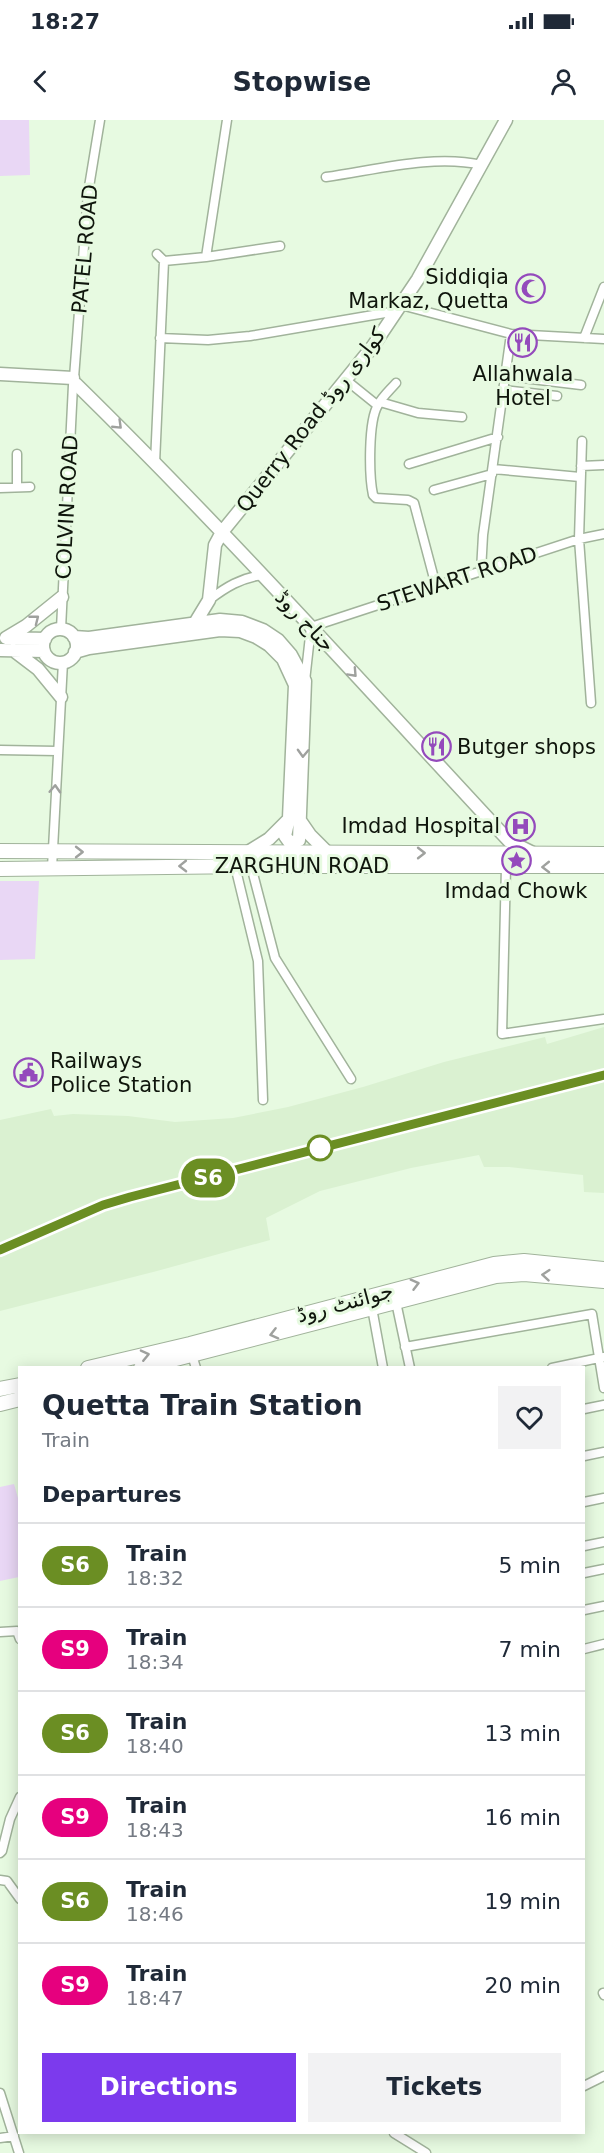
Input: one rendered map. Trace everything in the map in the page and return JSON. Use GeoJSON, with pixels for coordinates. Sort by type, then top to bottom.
{"type":"FeatureCollection","features":[{"type":"Feature","properties":{"kind":"main road","name":"ZARGHUN ROAD"},"geometry":{"type":"LineString","coordinates":[[0,851],[604,854]]}},
{"type":"Feature","properties":{"kind":"main road","name":"ZARGHUN ROAD"},"geometry":{"type":"LineString","coordinates":[[0,869],[235,866],[604,866]]}},
{"type":"Feature","properties":{"kind":"main road","name":"جوائنٹ روڈ"},"geometry":{"type":"LineString","coordinates":[[96,1366],[190,1344],[494,1264],[524,1261],[604,1269]]}},
{"type":"Feature","properties":{"kind":"main road","name":"جوائنٹ روڈ"},"geometry":{"type":"LineString","coordinates":[[156,1366],[194,1361],[372,1308],[496,1276],[514,1274],[604,1281]]}},
{"type":"Feature","properties":{"kind":"main road"},"geometry":{"type":"LineString","coordinates":[[0,1389],[18,1385]]}},
{"type":"Feature","properties":{"kind":"main road"},"geometry":{"type":"LineString","coordinates":[[0,1404],[18,1400]]}},
{"type":"Feature","properties":{"kind":"street","name":"PATEL ROAD"},"geometry":{"type":"LineString","coordinates":[[73,382],[88,193],[99,120]]}},
{"type":"Feature","properties":{"kind":"street"},"geometry":{"type":"LineString","coordinates":[[206,257],[227,120]]}},
{"type":"Feature","properties":{"kind":"street","name":"Querry Road کواری روڈ"},"geometry":{"type":"LineString","coordinates":[[222,532],[346,381],[399,308],[418,279],[506,120]]}},
{"type":"Feature","properties":{"kind":"street"},"geometry":{"type":"LineString","coordinates":[[326,177],[444,160],[482,165]]}},
{"type":"Feature","properties":{"kind":"street"},"geometry":{"type":"LineString","coordinates":[[154,463],[161,258],[206,257],[280,246]]}},
{"type":"Feature","properties":{"kind":"street"},"geometry":{"type":"LineString","coordinates":[[584,338],[604,287]]}},
{"type":"Feature","properties":{"kind":"street"},"geometry":{"type":"LineString","coordinates":[[160,338],[208,340],[250,336],[399,308],[511,334],[604,339]]}},
{"type":"Feature","properties":{"kind":"street"},"geometry":{"type":"LineString","coordinates":[[481,571],[483,536],[511,334]]}},
{"type":"Feature","properties":{"kind":"street"},"geometry":{"type":"LineString","coordinates":[[0,374],[73,382]]}},
{"type":"Feature","properties":{"kind":"street"},"geometry":{"type":"LineString","coordinates":[[506,376],[581,386]]}},
{"type":"Feature","properties":{"kind":"street"},"geometry":{"type":"LineString","coordinates":[[0,381],[73,382]]}},
{"type":"Feature","properties":{"kind":"street"},"geometry":{"type":"LineString","coordinates":[[346,381],[379,404],[418,412],[462,417]]}},
{"type":"Feature","properties":{"kind":"street","name":"جناح روڈ"},"geometry":{"type":"LineString","coordinates":[[73,382],[222,532],[509,841],[534,854]]}},
{"type":"Feature","properties":{"kind":"street","name":"COLVIN ROAD"},"geometry":{"type":"LineString","coordinates":[[61,629],[73,382]]}},
{"type":"Feature","properties":{"kind":"street"},"geometry":{"type":"LineString","coordinates":[[396,383],[379,404],[370,446],[373,495],[376,498],[408,500],[414,503],[436,586]]}},
{"type":"Feature","properties":{"kind":"street"},"geometry":{"type":"LineString","coordinates":[[504,390],[557,396]]}},
{"type":"Feature","properties":{"kind":"street"},"geometry":{"type":"LineString","coordinates":[[409,464],[498,437]]}},
{"type":"Feature","properties":{"kind":"street"},"geometry":{"type":"LineString","coordinates":[[582,441],[579,539],[591,703]]}},
{"type":"Feature","properties":{"kind":"street"},"geometry":{"type":"LineString","coordinates":[[17,454],[17,488]]}},
{"type":"Feature","properties":{"kind":"street"},"geometry":{"type":"LineString","coordinates":[[581,466],[604,465]]}},
{"type":"Feature","properties":{"kind":"street"},"geometry":{"type":"LineString","coordinates":[[434,490],[492,472],[580,477]]}},
{"type":"Feature","properties":{"kind":"street"},"geometry":{"type":"LineString","coordinates":[[0,488],[30,487]]}},
{"type":"Feature","properties":{"kind":"street"},"geometry":{"type":"LineString","coordinates":[[209,600],[215,545],[222,532]]}},
{"type":"Feature","properties":{"kind":"street","name":"STEWART ROAD"},"geometry":{"type":"LineString","coordinates":[[311,627],[579,539],[604,534]]}},
{"type":"Feature","properties":{"kind":"street"},"geometry":{"type":"LineString","coordinates":[[195,623],[209,600],[234,583],[248,577],[262,575]]}},
{"type":"Feature","properties":{"kind":"street"},"geometry":{"type":"LineString","coordinates":[[5,644],[62,597]]}},
{"type":"Feature","properties":{"kind":"street"},"geometry":{"type":"LineString","coordinates":[[74,637],[89,638],[220,620],[242,622],[263,630],[278,640],[291,655],[305,681]]}},
{"type":"Feature","properties":{"kind":"street"},"geometry":{"type":"LineString","coordinates":[[248,852],[295,820],[311,627]]}},
{"type":"Feature","properties":{"kind":"street"},"geometry":{"type":"LineString","coordinates":[[61,629],[68,631],[77,644],[70,659],[63,662],[51,660],[44,645],[49,632],[61,629]]}},
{"type":"Feature","properties":{"kind":"street"},"geometry":{"type":"LineString","coordinates":[[75,652],[89,648],[220,630],[240,631],[269,645],[283,659],[295,685],[295,820],[327,852]]}},
{"type":"Feature","properties":{"kind":"street"},"geometry":{"type":"LineString","coordinates":[[5,644],[44,645]]}},
{"type":"Feature","properties":{"kind":"street"},"geometry":{"type":"LineString","coordinates":[[5,644],[38,669],[61,697]]}},
{"type":"Feature","properties":{"kind":"street"},"geometry":{"type":"LineString","coordinates":[[52,868],[51,852],[63,662]]}},
{"type":"Feature","properties":{"kind":"street"},"geometry":{"type":"LineString","coordinates":[[0,750],[57,751]]}},
{"type":"Feature","properties":{"kind":"street"},"geometry":{"type":"LineString","coordinates":[[235,866],[258,961],[263,1100]]}},
{"type":"Feature","properties":{"kind":"street"},"geometry":{"type":"LineString","coordinates":[[251,866],[275,958],[351,1079]]}},
{"type":"Feature","properties":{"kind":"street"},"geometry":{"type":"LineString","coordinates":[[506,867],[502,1034],[604,1019]]}},
{"type":"Feature","properties":{"kind":"street"},"geometry":{"type":"LineString","coordinates":[[396,1302],[410,1366]]}},
{"type":"Feature","properties":{"kind":"street"},"geometry":{"type":"LineString","coordinates":[[372,1308],[383,1366]]}},
{"type":"Feature","properties":{"kind":"street"},"geometry":{"type":"LineString","coordinates":[[405,1347],[592,1314],[601,1358],[604,1388]]}},
{"type":"Feature","properties":{"kind":"street"},"geometry":{"type":"LineString","coordinates":[[562,1366],[601,1358]]}},
{"type":"Feature","properties":{"kind":"street"},"geometry":{"type":"LineString","coordinates":[[585,1409],[604,1405]]}},
{"type":"Feature","properties":{"kind":"street"},"geometry":{"type":"LineString","coordinates":[[585,1456],[604,1452]]}},
{"type":"Feature","properties":{"kind":"street"},"geometry":{"type":"LineString","coordinates":[[585,1502],[604,1498]]}},
{"type":"Feature","properties":{"kind":"street"},"geometry":{"type":"LineString","coordinates":[[585,1546],[604,1542]]}},
{"type":"Feature","properties":{"kind":"street"},"geometry":{"type":"LineString","coordinates":[[585,1573],[604,1569]]}},
{"type":"Feature","properties":{"kind":"street"},"geometry":{"type":"LineString","coordinates":[[585,1610],[604,1606]]}},
{"type":"Feature","properties":{"kind":"street"},"geometry":{"type":"LineString","coordinates":[[0,1632],[17,1630],[18,1633]]}},
{"type":"Feature","properties":{"kind":"street"},"geometry":{"type":"LineString","coordinates":[[585,1649],[604,1644]]}},
{"type":"Feature","properties":{"kind":"street"},"geometry":{"type":"LineString","coordinates":[[0,1853],[18,1801]]}},
{"type":"Feature","properties":{"kind":"street"},"geometry":{"type":"LineString","coordinates":[[0,1880],[7,1881],[18,1896]]}},
{"type":"Feature","properties":{"kind":"street"},"geometry":{"type":"LineString","coordinates":[[585,2086],[604,2076]]}},
{"type":"Feature","properties":{"kind":"street"},"geometry":{"type":"LineString","coordinates":[[0,2093],[19,2153]]}},
{"type":"Feature","properties":{"kind":"street"},"geometry":{"type":"LineString","coordinates":[[395,2134],[426,2153]]}},
{"type":"Feature","properties":{"kind":"street"},"geometry":{"type":"LineString","coordinates":[[0,2138],[14,2136]]}},
{"type":"Feature","properties":{"kind":"shaded area"},"geometry":{"type":"Polygon","coordinates":[[[0,120],[29,120],[30,175],[0,176],[0,120]]]}},
{"type":"Feature","properties":{"kind":"shaded area"},"geometry":{"type":"Polygon","coordinates":[[[0,881],[39,881],[35,959],[0,960],[0,881]]]}},
{"type":"Feature","properties":{"kind":"shaded area"},"geometry":{"type":"Polygon","coordinates":[[[604,1027],[604,1193],[584,1192],[583,1175],[509,1167],[484,1167],[479,1155],[411,1168],[320,1191],[266,1218],[270,1240],[0,1311],[0,1120],[51,1109],[54,1116],[73,1114],[128,1116],[175,1122],[233,1118],[288,1107],[444,1062],[545,1037],[547,1044],[604,1027]]]}},
{"type":"Feature","properties":{"kind":"shaded area"},"geometry":{"type":"Polygon","coordinates":[[[14,1484],[18,1498],[18,1577],[0,1581],[0,1487],[14,1484]]]}},
{"type":"Feature","properties":{"kind":"railway"},"geometry":{"type":"LineString","coordinates":[[0,1250],[103,1205],[130,1197],[604,1075]]}},
{"type":"Feature","properties":{"kind":"train","name":"S6"},"geometry":{"type":"LineString","coordinates":[[0,1250],[103,1205],[130,1197],[604,1075]]}},
{"type":"Feature","properties":{"kind":"place","name":"Siddiqia Markaz, Quetta"},"geometry":{"type":"Point","coordinates":[530,289]}},
{"type":"Feature","properties":{"kind":"place","name":"Allahwala Hotel"},"geometry":{"type":"Point","coordinates":[523,343]}},
{"type":"Feature","properties":{"kind":"place","name":"Butger shops"},"geometry":{"type":"Point","coordinates":[436,747]}},
{"type":"Feature","properties":{"kind":"place","name":"Imdad Hospital"},"geometry":{"type":"Point","coordinates":[521,826]}},
{"type":"Feature","properties":{"kind":"place","name":"Imdad Chowk"},"geometry":{"type":"Point","coordinates":[516,860]}},
{"type":"Feature","properties":{"kind":"place","name":"Railways Police Station"},"geometry":{"type":"Point","coordinates":[29,1073]}}]}
